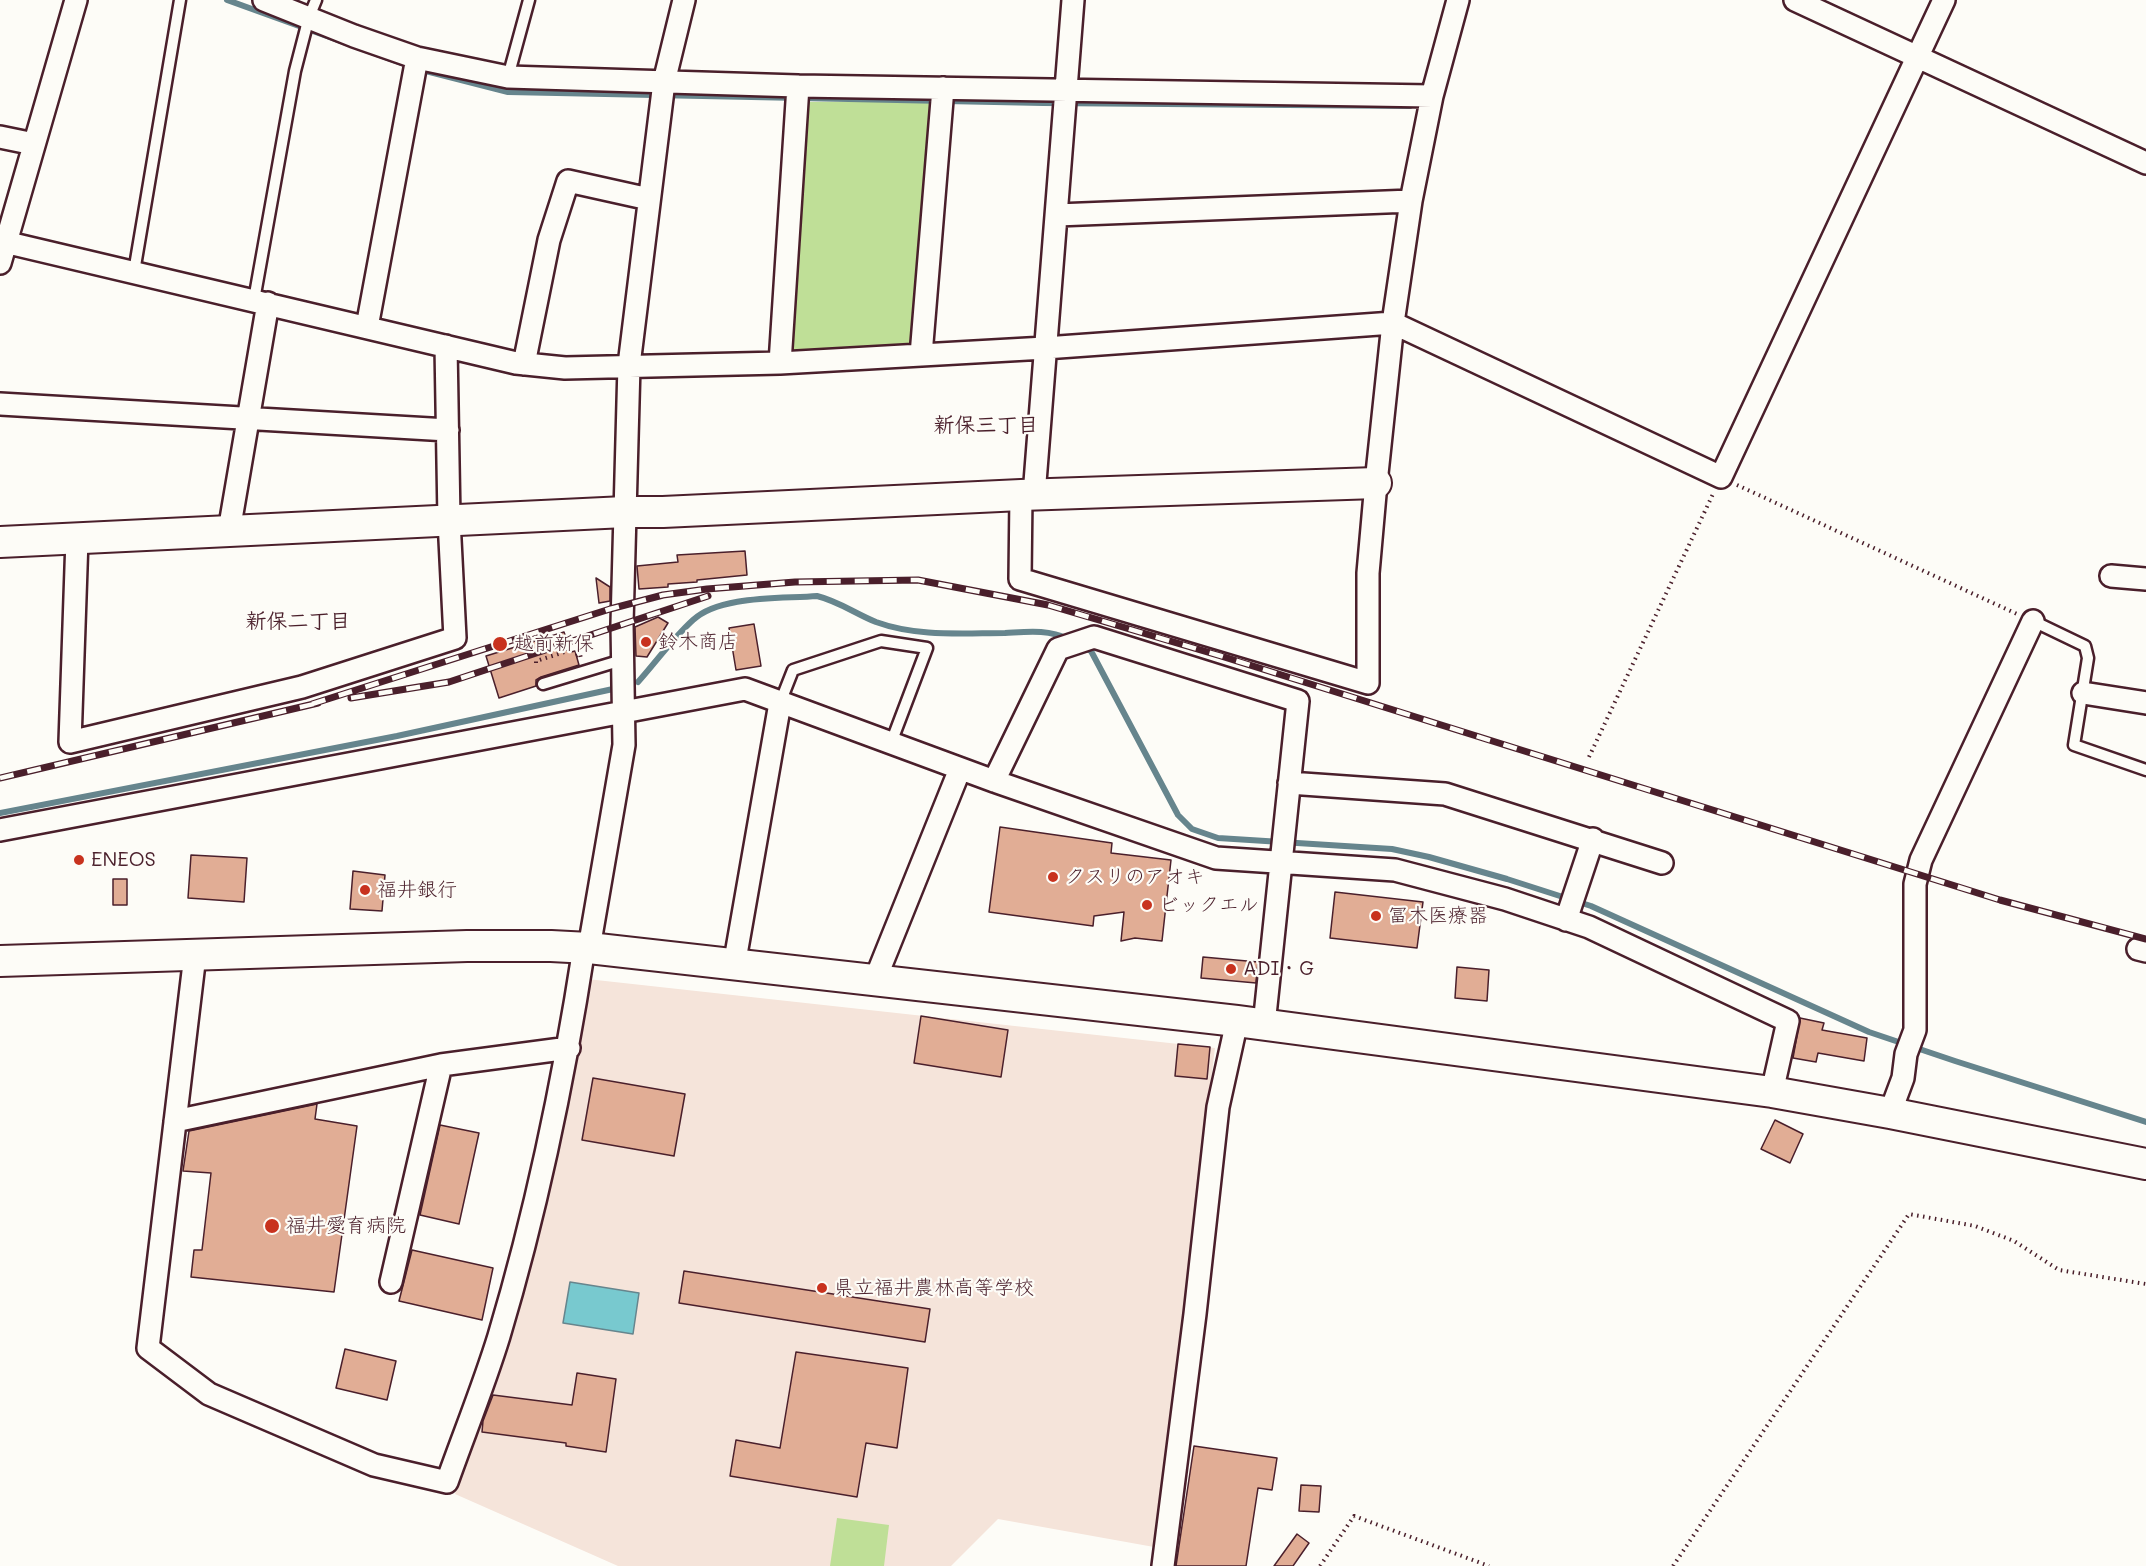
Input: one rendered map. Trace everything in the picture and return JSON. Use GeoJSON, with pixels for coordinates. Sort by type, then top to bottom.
{"type":"FeatureCollection","features":[{"type":"Feature","properties":{"kind":"street"},"geometry":{"type":"LineString","coordinates":[[0,263],[3,241],[76,0]]}},
{"type":"Feature","properties":{"kind":"street"},"geometry":{"type":"LineString","coordinates":[[264,0],[313,9],[354,36],[417,58],[508,77],[798,86],[1432,96]]}},
{"type":"Feature","properties":{"kind":"street"},"geometry":{"type":"LineString","coordinates":[[195,955],[148,1348],[208,1394],[374,1465],[447,1482],[499,1337],[530,1218],[569,1048],[624,745],[622,660],[629,365],[664,82],[684,0]]}},
{"type":"Feature","properties":{"kind":"street"},"geometry":{"type":"LineString","coordinates":[[1073,0],[1068,90],[1046,348],[1027,495],[1020,579],[1368,683],[1368,573],[1393,323],[1411,201],[1432,96],[1458,0]]}},
{"type":"Feature","properties":{"kind":"street"},"geometry":{"type":"LineString","coordinates":[[1795,0],[2146,163]]}},
{"type":"Feature","properties":{"kind":"street"},"geometry":{"type":"LineString","coordinates":[[3,241],[524,364],[565,368],[780,363],[1046,348],[1393,323],[1721,477],[1944,0]]}},
{"type":"Feature","properties":{"kind":"street"},"geometry":{"type":"LineString","coordinates":[[367,327],[417,58]]}},
{"type":"Feature","properties":{"kind":"street"},"geometry":{"type":"LineString","coordinates":[[780,363],[798,86]]}},
{"type":"Feature","properties":{"kind":"street"},"geometry":{"type":"LineString","coordinates":[[921,355],[943,88]]}},
{"type":"Feature","properties":{"kind":"street"},"geometry":{"type":"LineString","coordinates":[[0,137],[34,144]]}},
{"type":"Feature","properties":{"kind":"street"},"geometry":{"type":"LineString","coordinates":[[524,364],[549,240],[568,181],[650,199]]}},
{"type":"Feature","properties":{"kind":"street"},"geometry":{"type":"LineString","coordinates":[[1057,215],[1411,201]]}},
{"type":"Feature","properties":{"kind":"street"},"geometry":{"type":"LineString","coordinates":[[229,531],[249,419],[261,302]]}},
{"type":"Feature","properties":{"kind":"street"},"geometry":{"type":"LineString","coordinates":[[78,539],[70,742],[302,687],[455,638],[449,520],[446,346]]}},
{"type":"Feature","properties":{"kind":"street"},"geometry":{"type":"LineString","coordinates":[[0,404],[448,430]]}},
{"type":"Feature","properties":{"kind":"street"},"geometry":{"type":"LineString","coordinates":[[0,542],[625,512],[1376,483]]}},
{"type":"Feature","properties":{"kind":"street"},"geometry":{"type":"LineString","coordinates":[[2111,576],[2146,579]]}},
{"type":"Feature","properties":{"kind":"street"},"geometry":{"type":"LineString","coordinates":[[1890,1113],[1903,1078],[1906,1054],[1915,1030],[1915,884],[1921,860],[2033,621]]}},
{"type":"Feature","properties":{"kind":"street"},"geometry":{"type":"LineString","coordinates":[[994,781],[1058,649],[1094,637],[1298,701],[1281,862],[1250,1023],[1218,1107],[1163,1566]]}},
{"type":"Feature","properties":{"kind":"street"},"geometry":{"type":"LineString","coordinates":[[0,830],[745,689],[960,769],[1216,858],[1395,870],[1505,899],[1589,927],[1788,1022],[1772,1092]]}},
{"type":"Feature","properties":{"kind":"street"},"geometry":{"type":"LineString","coordinates":[[2083,693],[2146,703]]}},
{"type":"Feature","properties":{"kind":"street"},"geometry":{"type":"LineString","coordinates":[[734,966],[780,703]]}},
{"type":"Feature","properties":{"kind":"street"},"geometry":{"type":"LineString","coordinates":[[875,980],[960,769]]}},
{"type":"Feature","properties":{"kind":"street"},"geometry":{"type":"LineString","coordinates":[[1289,783],[1445,794],[1662,862]]}},
{"type":"Feature","properties":{"kind":"street"},"geometry":{"type":"LineString","coordinates":[[1566,920],[1593,840]]}},
{"type":"Feature","properties":{"kind":"street"},"geometry":{"type":"LineString","coordinates":[[0,961],[467,946],[587,948],[1250,1023],[1772,1092],[2146,1164]]}},
{"type":"Feature","properties":{"kind":"street"},"geometry":{"type":"LineString","coordinates":[[175,1121],[441,1065],[569,1048]]}},
{"type":"Feature","properties":{"kind":"street"},"geometry":{"type":"LineString","coordinates":[[391,1282],[441,1065]]}},
{"type":"Feature","properties":{"kind":"lane"},"geometry":{"type":"LineString","coordinates":[[134,272],[180,0]]}},
{"type":"Feature","properties":{"kind":"lane"},"geometry":{"type":"LineString","coordinates":[[508,77],[529,0]]}},
{"type":"Feature","properties":{"kind":"lane"},"geometry":{"type":"LineString","coordinates":[[261,302],[295,71],[313,9]]}},
{"type":"Feature","properties":{"kind":"lane"},"geometry":{"type":"LineString","coordinates":[[2033,621],[2085,646],[2088,658],[2074,745],[2146,770]]}},
{"type":"Feature","properties":{"kind":"lane"},"geometry":{"type":"LineString","coordinates":[[780,703],[793,670],[881,641],[927,648],[891,743]]}},
{"type":"Feature","properties":{"kind":"lane"},"geometry":{"type":"LineString","coordinates":[[543,684],[622,660]]}},
{"type":"Feature","properties":{"kind":"path"},"geometry":{"type":"LineString","coordinates":[[1589,757],[1721,477],[2033,621]]}},
{"type":"Feature","properties":{"kind":"path"},"geometry":{"type":"LineString","coordinates":[[536,663],[536,661],[568,651],[565,642]]}},
{"type":"Feature","properties":{"kind":"path"},"geometry":{"type":"LineString","coordinates":[[1673,1566],[1909,1214],[1974,1226],[2014,1242],[2058,1270],[2146,1284]]}},
{"type":"Feature","properties":{"kind":"path"},"geometry":{"type":"LineString","coordinates":[[1320,1566],[1354,1516],[1489,1566]]}},
{"type":"Feature","properties":{"kind":"shaded area"},"geometry":{"type":"Polygon","coordinates":[[[587,979],[1215,1048],[1154,1547],[998,1519],[951,1566],[618,1566],[455,1494],[488,1385],[587,979]]]}},
{"type":"Feature","properties":{"kind":"green space"},"geometry":{"type":"Polygon","coordinates":[[[934,101],[921,355],[785,362],[797,102],[934,101]]]}},
{"type":"Feature","properties":{"kind":"green space"},"geometry":{"type":"Polygon","coordinates":[[[837,1518],[889,1525],[884,1566],[830,1566],[837,1518]]]}},
{"type":"Feature","properties":{"kind":"water"},"geometry":{"type":"Polygon","coordinates":[[[570,1282],[639,1293],[633,1334],[563,1323],[570,1282]]]}},
{"type":"Feature","properties":{"kind":"building"},"geometry":{"type":"Polygon","coordinates":[[[745,551],[747,575],[639,589],[637,566],[678,562],[677,555],[745,551]]]}},
{"type":"Feature","properties":{"kind":"building"},"geometry":{"type":"Polygon","coordinates":[[[596,578],[610,587],[610,601],[599,603],[596,578]]]}},
{"type":"Feature","properties":{"kind":"building","name":"鈴木商店"},"geometry":{"type":"Polygon","coordinates":[[[658,617],[668,623],[647,657],[636,656],[635,627],[658,617]]]}},
{"type":"Feature","properties":{"kind":"building"},"geometry":{"type":"Polygon","coordinates":[[[754,624],[761,666],[736,670],[729,628],[754,624]]]}},
{"type":"Feature","properties":{"kind":"building"},"geometry":{"type":"Polygon","coordinates":[[[564,632],[571,652],[575,651],[579,665],[541,677],[536,680],[536,686],[499,698],[486,656],[564,632]]]}},
{"type":"Feature","properties":{"kind":"building"},"geometry":{"type":"Polygon","coordinates":[[[1000,827],[1112,843],[1111,853],[1171,860],[1162,941],[1135,938],[1121,941],[1124,912],[1094,916],[1093,926],[989,912],[1000,827]]]}},
{"type":"Feature","properties":{"kind":"building"},"geometry":{"type":"Polygon","coordinates":[[[191,855],[247,858],[244,902],[188,898],[191,855]]]}},
{"type":"Feature","properties":{"kind":"building"},"geometry":{"type":"Polygon","coordinates":[[[353,871],[385,875],[382,911],[350,909],[353,871]]]}},
{"type":"Feature","properties":{"kind":"building"},"geometry":{"type":"Polygon","coordinates":[[[113,879],[127,879],[127,905],[113,905],[113,879]]]}},
{"type":"Feature","properties":{"kind":"building"},"geometry":{"type":"Polygon","coordinates":[[[1335,892],[1423,902],[1417,948],[1330,938],[1335,892]]]}},
{"type":"Feature","properties":{"kind":"building"},"geometry":{"type":"Polygon","coordinates":[[[1203,957],[1258,962],[1256,983],[1201,978],[1203,957]]]}},
{"type":"Feature","properties":{"kind":"building"},"geometry":{"type":"Polygon","coordinates":[[[1457,967],[1489,970],[1487,1001],[1455,998],[1457,967]]]}},
{"type":"Feature","properties":{"kind":"building"},"geometry":{"type":"Polygon","coordinates":[[[921,1016],[1008,1030],[1001,1077],[914,1063],[921,1016]]]}},
{"type":"Feature","properties":{"kind":"building"},"geometry":{"type":"Polygon","coordinates":[[[1800,1018],[1824,1023],[1822,1030],[1867,1038],[1864,1061],[1818,1053],[1816,1062],[1793,1058],[1800,1018]]]}},
{"type":"Feature","properties":{"kind":"building"},"geometry":{"type":"Polygon","coordinates":[[[1178,1044],[1210,1047],[1207,1079],[1175,1076],[1178,1044]]]}},
{"type":"Feature","properties":{"kind":"building"},"geometry":{"type":"Polygon","coordinates":[[[593,1078],[685,1094],[674,1156],[582,1140],[593,1078]]]}},
{"type":"Feature","properties":{"kind":"building"},"geometry":{"type":"Polygon","coordinates":[[[317,1104],[315,1119],[357,1126],[334,1292],[191,1277],[194,1250],[202,1250],[211,1173],[183,1171],[189,1131],[317,1104]]]}},
{"type":"Feature","properties":{"kind":"building"},"geometry":{"type":"Polygon","coordinates":[[[1775,1120],[1803,1134],[1790,1163],[1761,1149],[1775,1120]]]}},
{"type":"Feature","properties":{"kind":"building"},"geometry":{"type":"Polygon","coordinates":[[[440,1125],[479,1133],[459,1224],[420,1215],[440,1125]]]}},
{"type":"Feature","properties":{"kind":"building"},"geometry":{"type":"Polygon","coordinates":[[[412,1250],[493,1268],[482,1320],[399,1301],[412,1250]]]}},
{"type":"Feature","properties":{"kind":"building"},"geometry":{"type":"Polygon","coordinates":[[[684,1271],[930,1309],[925,1342],[679,1303],[684,1271]]]}},
{"type":"Feature","properties":{"kind":"building"},"geometry":{"type":"Polygon","coordinates":[[[345,1349],[396,1361],[387,1400],[336,1388],[345,1349]]]}},
{"type":"Feature","properties":{"kind":"building"},"geometry":{"type":"Polygon","coordinates":[[[796,1352],[908,1368],[897,1448],[866,1443],[857,1497],[730,1476],[736,1440],[780,1448],[796,1352]]]}},
{"type":"Feature","properties":{"kind":"building"},"geometry":{"type":"Polygon","coordinates":[[[577,1373],[616,1379],[606,1452],[566,1446],[566,1443],[482,1432],[483,1421],[493,1395],[572,1405],[577,1373]]]}},
{"type":"Feature","properties":{"kind":"building"},"geometry":{"type":"Polygon","coordinates":[[[1194,1446],[1277,1458],[1272,1490],[1258,1488],[1246,1566],[1176,1566],[1194,1446]]]}},
{"type":"Feature","properties":{"kind":"building"},"geometry":{"type":"Polygon","coordinates":[[[1301,1485],[1321,1486],[1319,1512],[1299,1511],[1301,1485]]]}},
{"type":"Feature","properties":{"kind":"building"},"geometry":{"type":"Polygon","coordinates":[[[1297,1534],[1309,1543],[1293,1566],[1274,1566],[1297,1534]]]}},
{"type":"Feature","properties":{"kind":"waterway"},"geometry":{"type":"LineString","coordinates":[[227,0],[418,69],[508,92],[1043,103],[1410,106]]}},
{"type":"Feature","properties":{"kind":"waterway"},"geometry":{"type":"LineString","coordinates":[[638,682],[693,620],[719,606],[752,600],[817,596],[876,622],[907,630],[956,633],[1037,632],[1068,639]]}},
{"type":"Feature","properties":{"kind":"waterway"},"geometry":{"type":"LineString","coordinates":[[1083,647],[1091,651],[1178,815],[1192,829],[1218,838],[1392,849],[1507,879],[1591,906],[1869,1032],[2146,1122]]}},
{"type":"Feature","properties":{"kind":"waterway"},"geometry":{"type":"LineString","coordinates":[[0,813],[397,736],[613,689]]}},
{"type":"Feature","properties":{"kind":"railway"},"geometry":{"type":"LineString","coordinates":[[312,704],[610,609],[663,595],[795,582],[918,580],[1048,605],[1221,656],[2000,900],[2146,939]]}},
{"type":"Feature","properties":{"kind":"railway"},"geometry":{"type":"LineString","coordinates":[[351,698],[449,682],[708,596]]}},
{"type":"Feature","properties":{"kind":"railway"},"geometry":{"type":"LineString","coordinates":[[0,778],[318,703]]}},
{"type":"Feature","properties":{"kind":"place","name":"鈴木商店"},"geometry":{"type":"Point","coordinates":[646,642]}},
{"type":"Feature","properties":{"kind":"place","name":"越前新保"},"geometry":{"type":"Point","coordinates":[500,644]}},
{"type":"Feature","properties":{"kind":"place","name":"ENEOS"},"geometry":{"type":"Point","coordinates":[79,860]}},
{"type":"Feature","properties":{"kind":"place","name":"クスリのアオキ"},"geometry":{"type":"Point","coordinates":[1053,877]}},
{"type":"Feature","properties":{"kind":"place","name":"福井銀行"},"geometry":{"type":"Point","coordinates":[365,890]}},
{"type":"Feature","properties":{"kind":"place","name":"ビックエル"},"geometry":{"type":"Point","coordinates":[1147,905]}},
{"type":"Feature","properties":{"kind":"place","name":"冨木医療器"},"geometry":{"type":"Point","coordinates":[1376,916]}},
{"type":"Feature","properties":{"kind":"place","name":"ADI・G"},"geometry":{"type":"Point","coordinates":[1231,969]}},
{"type":"Feature","properties":{"kind":"place","name":"福井愛育病院"},"geometry":{"type":"Point","coordinates":[272,1226]}},
{"type":"Feature","properties":{"kind":"place","name":"県立福井農林高等学校"},"geometry":{"type":"Point","coordinates":[822,1288]}},
{"type":"Feature","properties":{"kind":"district","name":"新保三丁目"},"geometry":{"type":"Point","coordinates":[986,426]}},
{"type":"Feature","properties":{"kind":"district","name":"新保二丁目"},"geometry":{"type":"Point","coordinates":[298,622]}}]}
